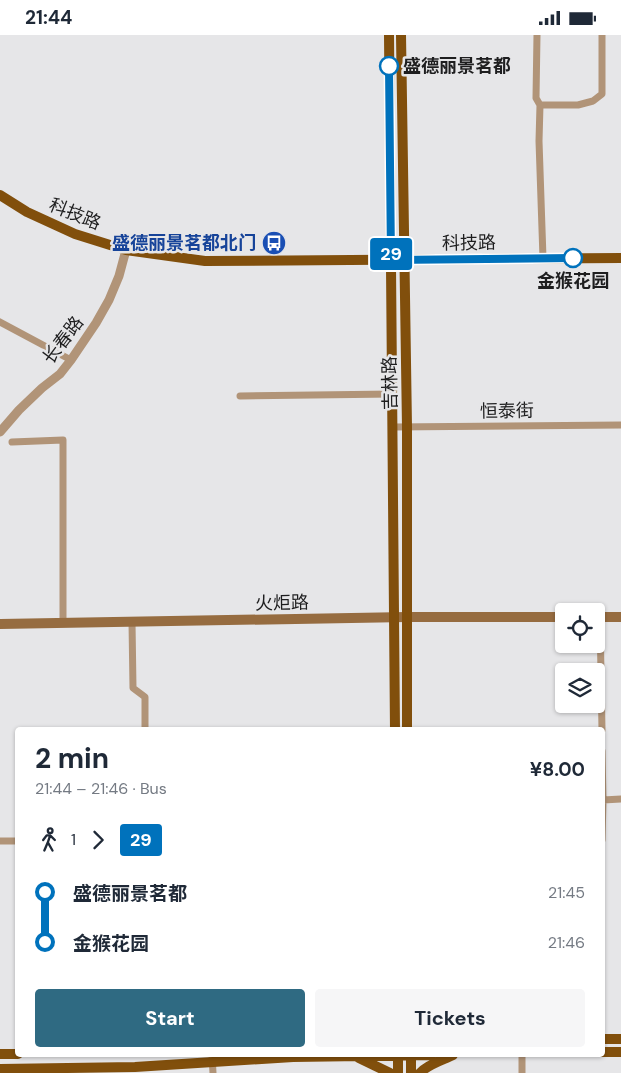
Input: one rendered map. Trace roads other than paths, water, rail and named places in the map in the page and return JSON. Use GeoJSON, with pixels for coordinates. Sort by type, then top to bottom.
{"type":"FeatureCollection","features":[{"type":"Feature","properties":{"kind":"main road","name":"吉林路"},"geometry":{"type":"LineString","coordinates":[[389,35],[395,727]]}},
{"type":"Feature","properties":{"kind":"main road","name":"吉林路"},"geometry":{"type":"LineString","coordinates":[[401,35],[407,427],[407,727]]}},
{"type":"Feature","properties":{"kind":"main road","name":"科技路"},"geometry":{"type":"LineString","coordinates":[[0,195],[27,212],[75,234],[126,250],[205,261],[621,258]]}},
{"type":"Feature","properties":{"kind":"main road","name":"火炬路"},"geometry":{"type":"LineString","coordinates":[[0,624],[394,617],[555,617]]}},
{"type":"Feature","properties":{"kind":"main road"},"geometry":{"type":"LineString","coordinates":[[605,617],[621,617]]}},
{"type":"Feature","properties":{"kind":"main road"},"geometry":{"type":"LineString","coordinates":[[605,1039],[621,1039]]}},
{"type":"Feature","properties":{"kind":"main road"},"geometry":{"type":"LineString","coordinates":[[605,1053],[621,1052]]}},
{"type":"Feature","properties":{"kind":"main road"},"geometry":{"type":"LineString","coordinates":[[0,1054],[15,1054]]}},
{"type":"Feature","properties":{"kind":"main road"},"geometry":{"type":"LineString","coordinates":[[0,1069],[135,1067],[281,1057]]}},
{"type":"Feature","properties":{"kind":"main road"},"geometry":{"type":"LineString","coordinates":[[355,1057],[390,1073]]}},
{"type":"Feature","properties":{"kind":"main road"},"geometry":{"type":"LineString","coordinates":[[398,1057],[398,1073]]}},
{"type":"Feature","properties":{"kind":"main road"},"geometry":{"type":"LineString","coordinates":[[411,1057],[412,1073]]}},
{"type":"Feature","properties":{"kind":"main road"},"geometry":{"type":"LineString","coordinates":[[420,1073],[422,1070],[449,1057]]}},
{"type":"Feature","properties":{"kind":"street"},"geometry":{"type":"LineString","coordinates":[[537,35],[536,98],[540,105],[539,141],[543,258]]}},
{"type":"Feature","properties":{"kind":"street"},"geometry":{"type":"LineString","coordinates":[[540,105],[578,105],[593,101],[602,94],[602,35]]}},
{"type":"Feature","properties":{"kind":"street","name":"长春路"},"geometry":{"type":"LineString","coordinates":[[0,432],[36,393],[60,374],[71,360],[109,300],[119,276],[126,250]]}},
{"type":"Feature","properties":{"kind":"street"},"geometry":{"type":"LineString","coordinates":[[0,322],[71,360]]}},
{"type":"Feature","properties":{"kind":"street"},"geometry":{"type":"LineString","coordinates":[[240,396],[393,394]]}},
{"type":"Feature","properties":{"kind":"street","name":"恒泰街"},"geometry":{"type":"LineString","coordinates":[[393,427],[621,425]]}},
{"type":"Feature","properties":{"kind":"street"},"geometry":{"type":"LineString","coordinates":[[12,442],[63,440],[62,623]]}},
{"type":"Feature","properties":{"kind":"street"},"geometry":{"type":"LineString","coordinates":[[132,622],[133,688],[145,697],[145,727]]}},
{"type":"Feature","properties":{"kind":"street"},"geometry":{"type":"LineString","coordinates":[[599,653],[602,727]]}},
{"type":"Feature","properties":{"kind":"street"},"geometry":{"type":"LineString","coordinates":[[605,800],[621,799]]}},
{"type":"Feature","properties":{"kind":"street"},"geometry":{"type":"LineString","coordinates":[[0,841],[15,841]]}},
{"type":"Feature","properties":{"kind":"street"},"geometry":{"type":"LineString","coordinates":[[522,1057],[522,1073]]}},
{"type":"Feature","properties":{"kind":"place","name":"盛德丽景茗都"},"geometry":{"type":"Point","coordinates":[389,66]}},
{"type":"Feature","properties":{"kind":"place","name":"盛德丽景茗都北门"},"geometry":{"type":"Point","coordinates":[274,243]}},
{"type":"Feature","properties":{"kind":"place","name":"金猴花园"},"geometry":{"type":"Point","coordinates":[573,258]}}]}
